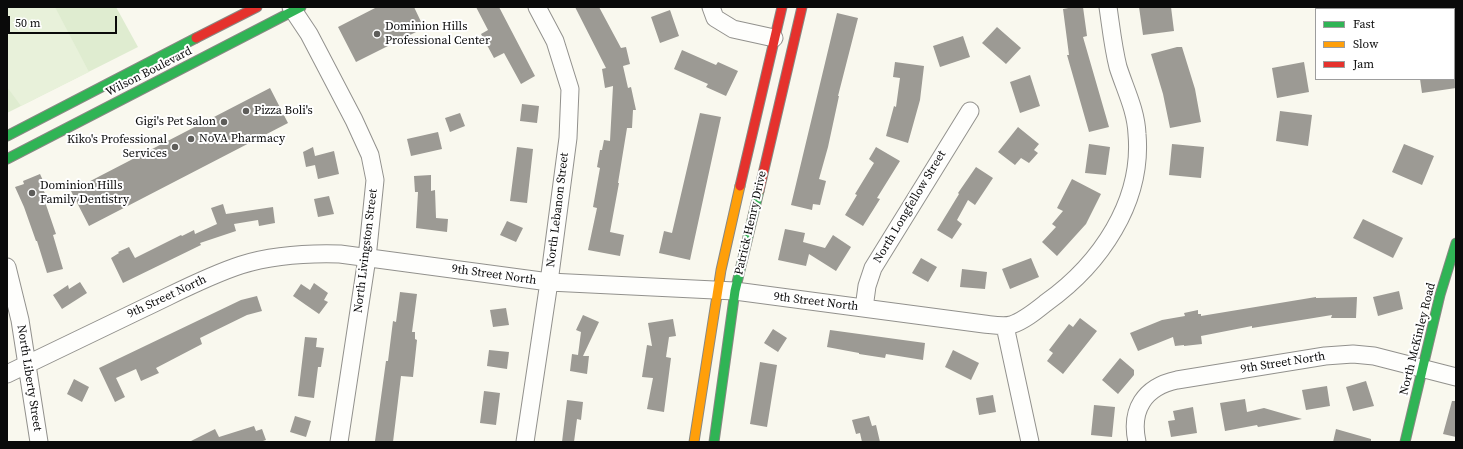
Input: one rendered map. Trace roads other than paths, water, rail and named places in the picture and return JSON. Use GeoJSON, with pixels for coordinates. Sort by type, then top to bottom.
{"type":"FeatureCollection","features":[{"type":"Feature","properties":{"kind":"street","name":"Wilson Boulevard"},"geometry":{"type":"LineString","coordinates":[[7,136],[257,7]]}},
{"type":"Feature","properties":{"kind":"street","name":"North Lebanon Street"},"geometry":{"type":"LineString","coordinates":[[525,442],[549,282],[568,138],[570,89],[555,41],[537,7]]}},
{"type":"Feature","properties":{"kind":"street"},"geometry":{"type":"LineString","coordinates":[[711,7],[715,18],[733,29],[774,38]]}},
{"type":"Feature","properties":{"kind":"street","name":"Patrick Henry Drive"},"geometry":{"type":"LineString","coordinates":[[694,442],[717,289],[782,7]]}},
{"type":"Feature","properties":{"kind":"street","name":"Patrick Henry Drive"},"geometry":{"type":"LineString","coordinates":[[714,442],[735,291],[802,7]]}},
{"type":"Feature","properties":{"kind":"street"},"geometry":{"type":"LineString","coordinates":[[1030,442],[1005,326],[1015,323],[1042,306],[1063,291],[1084,271],[1107,242],[1121,216],[1130,193],[1136,168],[1138,134],[1130,99],[1123,82],[1116,54],[1108,7]]}},
{"type":"Feature","properties":{"kind":"street","name":"Wilson Boulevard"},"geometry":{"type":"LineString","coordinates":[[7,159],[295,8]]}},
{"type":"Feature","properties":{"kind":"street","name":"North Livingston Street"},"geometry":{"type":"LineString","coordinates":[[295,8],[354,120],[370,155],[375,180],[367,258],[339,442]]}},
{"type":"Feature","properties":{"kind":"street","name":"North Longfellow Street"},"geometry":{"type":"LineString","coordinates":[[864,308],[867,286],[873,268],[970,111]]}},
{"type":"Feature","properties":{"kind":"street","name":"North McKinley Road"},"geometry":{"type":"LineString","coordinates":[[1405,442],[1440,295],[1456,243]]}},
{"type":"Feature","properties":{"kind":"street","name":"9th Street North"},"geometry":{"type":"LineString","coordinates":[[7,374],[185,288],[242,264],[283,256],[313,253],[340,254],[549,282],[717,289],[1005,326]]}},
{"type":"Feature","properties":{"kind":"street","name":"North Liberty Street"},"geometry":{"type":"LineString","coordinates":[[7,267],[20,320],[39,442]]}},
{"type":"Feature","properties":{"kind":"street","name":"9th Street North"},"geometry":{"type":"LineString","coordinates":[[1137,442],[1134,432],[1134,422],[1138,410],[1146,397],[1156,387],[1166,382],[1339,355],[1360,354],[1374,356],[1456,377]]}},
{"type":"Feature","properties":{"kind":"place","name":"Dominion Hills Professional Center"},"geometry":{"type":"Point","coordinates":[377,34]}},
{"type":"Feature","properties":{"kind":"place","name":"Pizza Boli's"},"geometry":{"type":"Point","coordinates":[246,111]}},
{"type":"Feature","properties":{"kind":"place","name":"Gigi's Pet Salon"},"geometry":{"type":"Point","coordinates":[224,122]}},
{"type":"Feature","properties":{"kind":"place","name":"NoVA Pharmacy"},"geometry":{"type":"Point","coordinates":[191,139]}},
{"type":"Feature","properties":{"kind":"place","name":"Kiko's Professional Services"},"geometry":{"type":"Point","coordinates":[175,147]}},
{"type":"Feature","properties":{"kind":"place","name":"Dominion Hills Family Dentistry"},"geometry":{"type":"Point","coordinates":[32,193]}}]}
